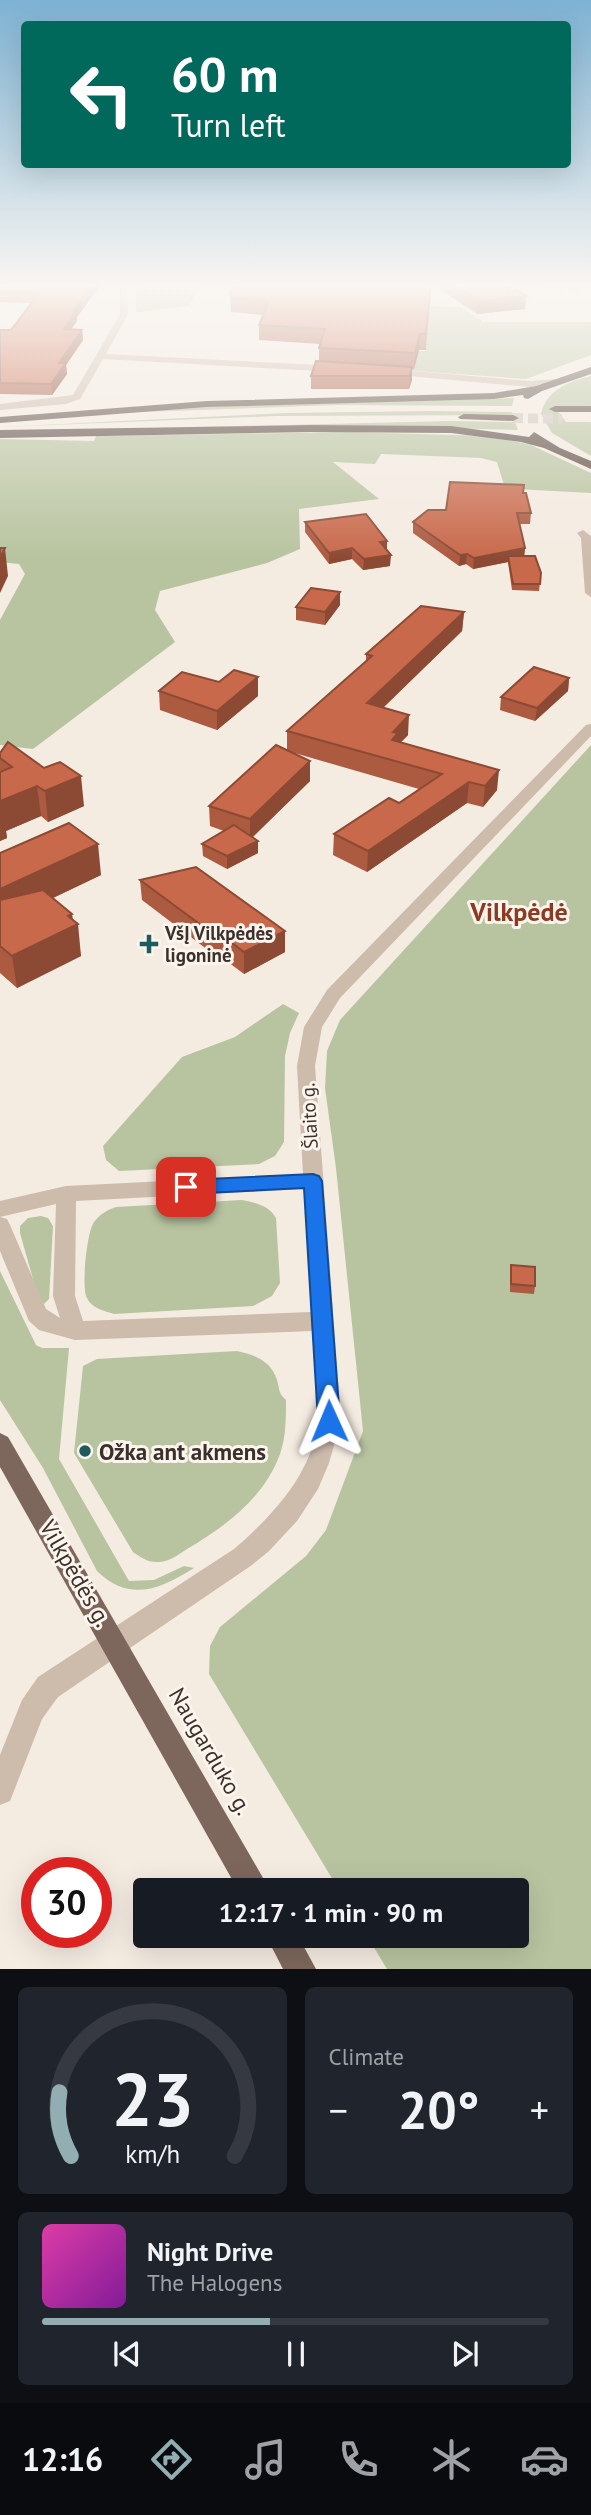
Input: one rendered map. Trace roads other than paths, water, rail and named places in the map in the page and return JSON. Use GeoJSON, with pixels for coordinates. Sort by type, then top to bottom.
{"type":"FeatureCollection","features":[{"type":"Feature","properties":{"kind":"highway"},"geometry":{"type":"LineString","coordinates":[[0,420],[217,403],[511,395],[574,376]]}},
{"type":"Feature","properties":{"kind":"highway"},"geometry":{"type":"LineString","coordinates":[[538,388],[527,397],[521,415],[525,426],[545,445]]}},
{"type":"Feature","properties":{"kind":"highway"},"geometry":{"type":"LineString","coordinates":[[0,420],[293,409],[512,413]]}},
{"type":"Feature","properties":{"kind":"highway"},"geometry":{"type":"LineString","coordinates":[[591,409],[559,414],[591,418]]}},
{"type":"Feature","properties":{"kind":"highway"},"geometry":{"type":"LineString","coordinates":[[0,432],[472,413]]}},
{"type":"Feature","properties":{"kind":"highway"},"geometry":{"type":"LineString","coordinates":[[0,432],[379,428],[487,432],[545,445],[589,465]]}},
{"type":"Feature","properties":{"kind":"main road","name":"Vilkpėdės g."},"geometry":{"type":"LineString","coordinates":[[0,1444],[115,1642]]}},
{"type":"Feature","properties":{"kind":"main road","name":"Naugarduko g."},"geometry":{"type":"LineString","coordinates":[[115,1642],[248,1878]]}},
{"type":"Feature","properties":{"kind":"main road"},"geometry":{"type":"LineString","coordinates":[[288,1948],[300,1969]]}},
{"type":"Feature","properties":{"kind":"street"},"geometry":{"type":"LineString","coordinates":[[0,407],[74,400],[90,376]]}},
{"type":"Feature","properties":{"kind":"street"},"geometry":{"type":"LineString","coordinates":[[438,376],[556,382]]}},
{"type":"Feature","properties":{"kind":"street"},"geometry":{"type":"LineString","coordinates":[[511,395],[526,389],[517,382]]}},
{"type":"Feature","properties":{"kind":"street"},"geometry":{"type":"LineString","coordinates":[[583,533],[587,538],[591,593]]}},
{"type":"Feature","properties":{"kind":"street","name":"Šlaito g."},"geometry":{"type":"LineString","coordinates":[[115,1642],[243,1557],[268,1537],[309,1486],[323,1454],[329,1421],[306,1066],[313,1027],[321,1009],[412,911],[591,728]]}},
{"type":"Feature","properties":{"kind":"street"},"geometry":{"type":"LineString","coordinates":[[0,1209],[66,1194],[313,1181]]}},
{"type":"Feature","properties":{"kind":"street"},"geometry":{"type":"LineString","coordinates":[[66,1194],[64,1296],[75,1331]]}},
{"type":"Feature","properties":{"kind":"street"},"geometry":{"type":"LineString","coordinates":[[0,1225],[37,1315],[47,1324],[75,1331],[324,1321]]}},
{"type":"Feature","properties":{"kind":"street","name":"Vilkpėdės g."},"geometry":{"type":"LineString","coordinates":[[0,1791],[32,1710],[48,1687],[115,1642]]}},
{"type":"Feature","properties":{"kind":"tunnel"},"geometry":{"type":"LineString","coordinates":[[513,418],[562,419]]}},
{"type":"Feature","properties":{"kind":"place","name":"VšĮ Vilkpėdės ligoninė"},"geometry":{"type":"Point","coordinates":[149,944]}},
{"type":"Feature","properties":{"kind":"place","name":"Ožka ant akmens"},"geometry":{"type":"Point","coordinates":[85,1451]}},
{"type":"Feature","properties":{"kind":"district","name":"Vilkpėdė"},"geometry":{"type":"Point","coordinates":[519,911]}}]}
